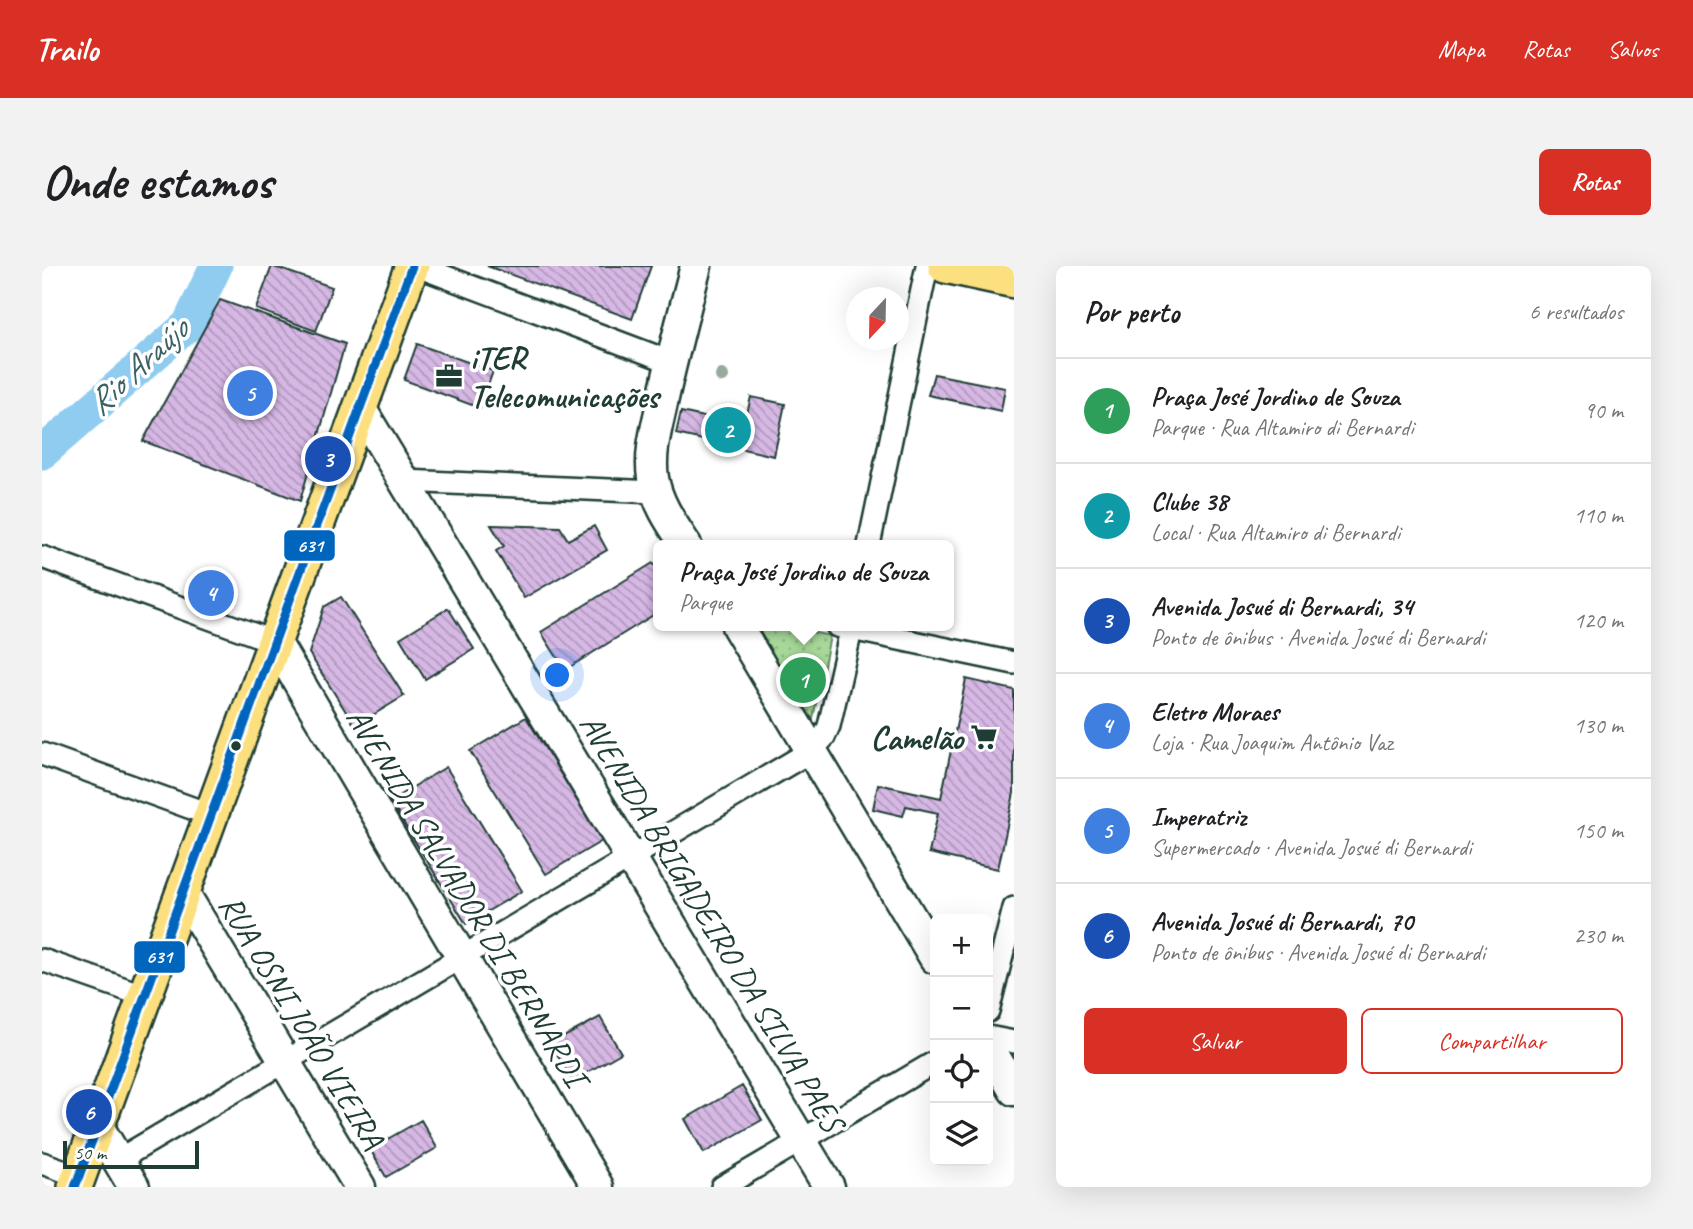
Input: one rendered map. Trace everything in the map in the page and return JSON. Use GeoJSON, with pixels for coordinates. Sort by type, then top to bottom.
{"type":"FeatureCollection","features":[{"type":"Feature","properties":{"kind":"main road"},"geometry":{"type":"LineString","coordinates":[[77,1182],[414,266]]}},
{"type":"Feature","properties":{"kind":"main road"},"geometry":{"type":"LineString","coordinates":[[945,266],[1014,281]]}},
{"type":"Feature","properties":{"kind":"street"},"geometry":{"type":"LineString","coordinates":[[414,266],[671,362]]}},
{"type":"Feature","properties":{"kind":"street"},"geometry":{"type":"LineString","coordinates":[[683,540],[656,492],[652,448],[696,266]]}},
{"type":"Feature","properties":{"kind":"street"},"geometry":{"type":"LineString","coordinates":[[870,540],[927,266]]}},
{"type":"Feature","properties":{"kind":"street","name":"AVENIDA BRIGADEIRO DA SILVA PAES"},"geometry":{"type":"LineString","coordinates":[[360,408],[829,1187]]}},
{"type":"Feature","properties":{"kind":"street"},"geometry":{"type":"LineString","coordinates":[[404,481],[656,492]]}},
{"type":"Feature","properties":{"kind":"street"},"geometry":{"type":"LineString","coordinates":[[42,557],[275,642]]}},
{"type":"Feature","properties":{"kind":"street"},"geometry":{"type":"LineString","coordinates":[[740,631],[930,950]]}},
{"type":"Feature","properties":{"kind":"street"},"geometry":{"type":"LineString","coordinates":[[118,1160],[811,751],[824,737],[829,726],[846,631]]}},
{"type":"Feature","properties":{"kind":"street"},"geometry":{"type":"LineString","coordinates":[[866,631],[1014,663]]}},
{"type":"Feature","properties":{"kind":"street","name":"AVENIDA SALVADOR DI BERNARDI"},"geometry":{"type":"LineString","coordinates":[[275,642],[598,1187]]}},
{"type":"Feature","properties":{"kind":"street"},"geometry":{"type":"LineString","coordinates":[[42,754],[211,815]]}},
{"type":"Feature","properties":{"kind":"street","name":"RUA OSNI JOÃO VIEIRA"},"geometry":{"type":"LineString","coordinates":[[183,892],[360,1187]]}},
{"type":"Feature","properties":{"kind":"street"},"geometry":{"type":"LineString","coordinates":[[993,991],[1014,908]]}},
{"type":"Feature","properties":{"kind":"street"},"geometry":{"type":"LineString","coordinates":[[42,960],[145,996]]}},
{"type":"Feature","properties":{"kind":"street"},"geometry":{"type":"LineString","coordinates":[[993,1038],[1014,1042]]}},
{"type":"Feature","properties":{"kind":"street"},"geometry":{"type":"LineString","coordinates":[[993,1054],[1014,1090]]}},
{"type":"Feature","properties":{"kind":"street"},"geometry":{"type":"LineString","coordinates":[[722,1187],[930,1065]]}},
{"type":"Feature","properties":{"kind":"street"},"geometry":{"type":"LineString","coordinates":[[97,1125],[134,1187]]}},
{"type":"Feature","properties":{"kind":"street"},"geometry":{"type":"LineString","coordinates":[[42,1163],[77,1182]]}},
{"type":"Feature","properties":{"kind":"green space"},"geometry":{"type":"Polygon","coordinates":[[[756,631],[806,631],[830,636],[812,723],[756,631]]]}},
{"type":"Feature","properties":{"kind":"building"},"geometry":{"type":"Polygon","coordinates":[[[272,266],[332,287],[316,331],[256,309],[272,266]]]}},
{"type":"Feature","properties":{"kind":"building"},"geometry":{"type":"Polygon","coordinates":[[[487,266],[651,266],[632,319],[487,266]]]}},
{"type":"Feature","properties":{"kind":"building"},"geometry":{"type":"Polygon","coordinates":[[[220,300],[345,344],[300,501],[143,441],[220,300]]]}},
{"type":"Feature","properties":{"kind":"building","name":"iTER Telecomunicações"},"geometry":{"type":"Polygon","coordinates":[[[417,344],[493,371],[480,408],[404,380],[417,344]]]}},
{"type":"Feature","properties":{"kind":"building"},"geometry":{"type":"Polygon","coordinates":[[[934,374],[1005,388],[1001,411],[928,395],[934,374]]]}},
{"type":"Feature","properties":{"kind":"building"},"geometry":{"type":"Polygon","coordinates":[[[751,397],[785,404],[774,456],[676,434],[681,412],[744,426],[751,397]]]}},
{"type":"Feature","properties":{"kind":"building"},"geometry":{"type":"Polygon","coordinates":[[[491,525],[560,527],[568,540],[594,526],[607,550],[524,598],[496,551],[504,546],[491,525]]]}},
{"type":"Feature","properties":{"kind":"building"},"geometry":{"type":"Polygon","coordinates":[[[653,563],[653,615],[565,670],[541,632],[653,563]]]}},
{"type":"Feature","properties":{"kind":"building"},"geometry":{"type":"Polygon","coordinates":[[[341,597],[404,696],[355,726],[309,653],[324,607],[341,597]]]}},
{"type":"Feature","properties":{"kind":"building"},"geometry":{"type":"Polygon","coordinates":[[[448,608],[474,649],[425,679],[400,638],[448,608]]]}},
{"type":"Feature","properties":{"kind":"building","name":"Camelão"},"geometry":{"type":"Polygon","coordinates":[[[966,679],[1014,690],[1014,793],[998,869],[929,853],[938,813],[906,806],[903,816],[873,809],[878,784],[941,798],[966,679]]]}},
{"type":"Feature","properties":{"kind":"building"},"geometry":{"type":"Polygon","coordinates":[[[526,717],[602,841],[546,874],[470,751],[526,717]]]}},
{"type":"Feature","properties":{"kind":"building"},"geometry":{"type":"Polygon","coordinates":[[[446,767],[522,891],[466,924],[390,801],[446,767]]]}},
{"type":"Feature","properties":{"kind":"building"},"geometry":{"type":"Polygon","coordinates":[[[600,1017],[621,1053],[572,1081],[551,1044],[600,1017]]]}},
{"type":"Feature","properties":{"kind":"building"},"geometry":{"type":"Polygon","coordinates":[[[742,1086],[762,1120],[704,1153],[685,1119],[742,1086]]]}},
{"type":"Feature","properties":{"kind":"building"},"geometry":{"type":"Polygon","coordinates":[[[421,1120],[437,1148],[386,1177],[370,1149],[421,1120]]]}},
{"type":"Feature","properties":{"kind":"waterway","name":"Rio Araújo"},"geometry":{"type":"LineString","coordinates":[[42,453],[188,325],[216,266]]}},
{"type":"Feature","properties":{"kind":"transit line","name":"631"},"geometry":{"type":"LineString","coordinates":[[75,1187],[412,266]]}},
{"type":"Feature","properties":{"kind":"place","name":"iTER Telecomunicações"},"geometry":{"type":"Point","coordinates":[449,376]}},
{"type":"Feature","properties":{"kind":"place","name":"Imperatriz"},"geometry":{"type":"Point","coordinates":[250,393]}},
{"type":"Feature","properties":{"kind":"place","name":"Clube 38"},"geometry":{"type":"Point","coordinates":[728,430]}},
{"type":"Feature","properties":{"kind":"place","name":"Avenida Josué di Bernardi, 34"},"geometry":{"type":"Point","coordinates":[328,459]}},
{"type":"Feature","properties":{"kind":"place","name":"Eletro Moraes"},"geometry":{"type":"Point","coordinates":[211,593]}},
{"type":"Feature","properties":{"kind":"place","name":"Praça José Jordino de Souza"},"geometry":{"type":"Point","coordinates":[803,680]}},
{"type":"Feature","properties":{"kind":"place","name":"Camelão"},"geometry":{"type":"Point","coordinates":[984,737]}},
{"type":"Feature","properties":{"kind":"place","name":"Avenida Josué di Bernardi, 70"},"geometry":{"type":"Point","coordinates":[89,1112]}}]}
